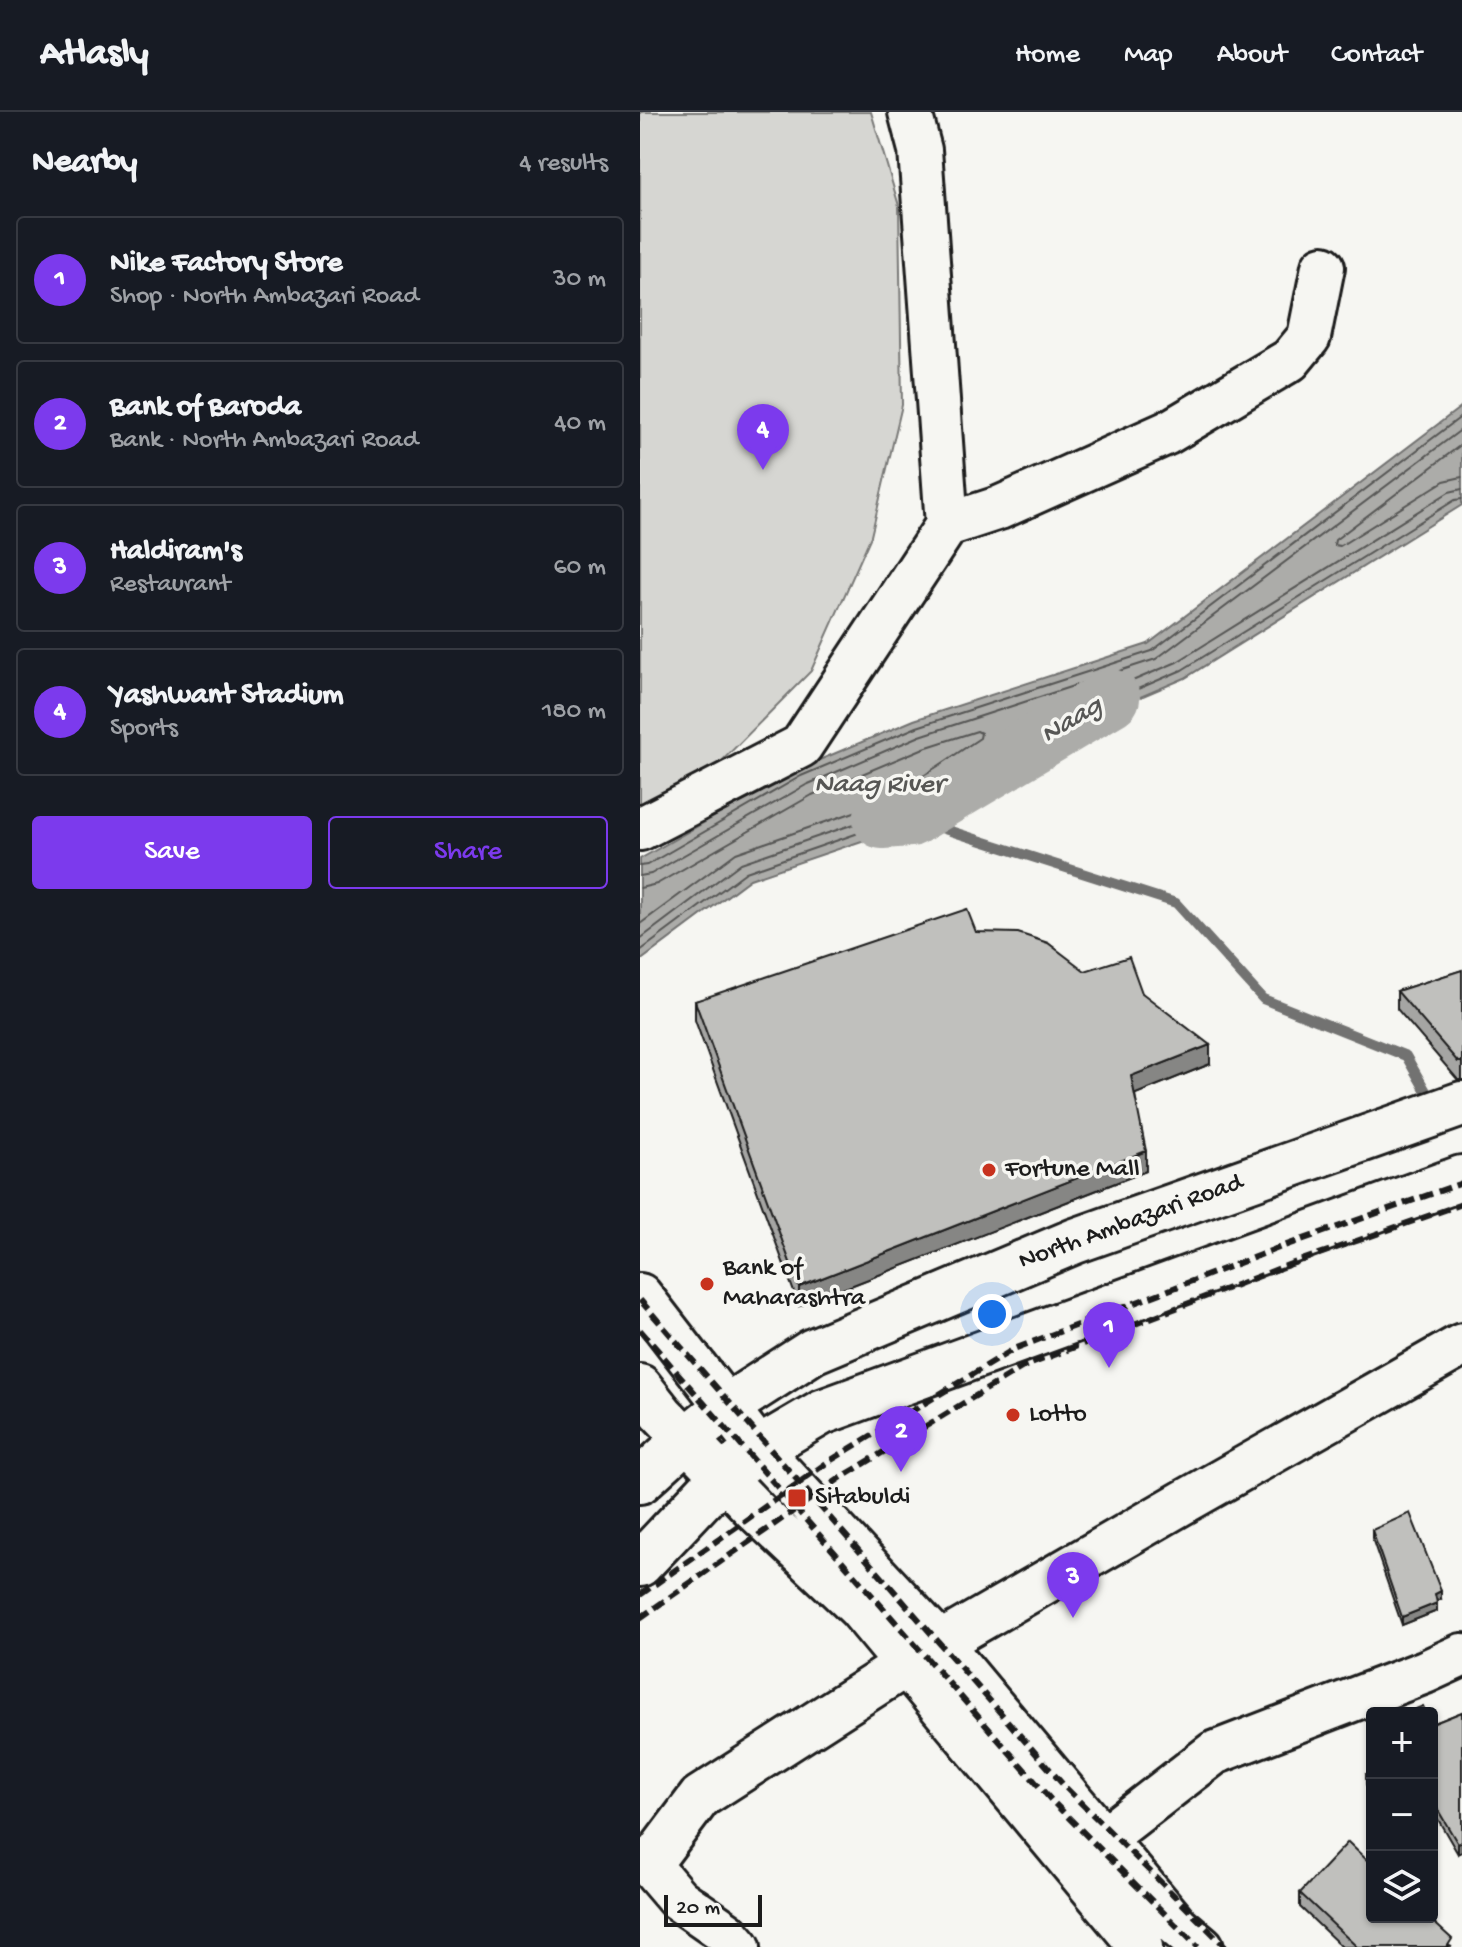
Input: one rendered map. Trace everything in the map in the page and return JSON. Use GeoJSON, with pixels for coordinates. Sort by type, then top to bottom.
{"type":"FeatureCollection","features":[{"type":"Feature","properties":{"kind":"main road","name":"North Ambazari Road"},"geometry":{"type":"LineString","coordinates":[[640,1481],[726,1407],[813,1351],[1075,1241],[1462,1104]]}},
{"type":"Feature","properties":{"kind":"main road"},"geometry":{"type":"LineString","coordinates":[[640,1564],[722,1477],[759,1449],[822,1412],[1462,1178]]}},
{"type":"Feature","properties":{"kind":"street"},"geometry":{"type":"LineString","coordinates":[[640,829],[801,746],[947,525],[920,150],[910,112]]}},
{"type":"Feature","properties":{"kind":"street"},"geometry":{"type":"LineString","coordinates":[[947,525],[999,508],[1167,433],[1290,360],[1309,337],[1323,267]]}},
{"type":"Feature","properties":{"kind":"street"},"geometry":{"type":"LineString","coordinates":[[640,1295],[923,1654],[1141,1947]]}},
{"type":"Feature","properties":{"kind":"street"},"geometry":{"type":"LineString","coordinates":[[739,1947],[727,1933],[678,1899],[649,1865],[700,1797],[923,1654],[1462,1345]]}},
{"type":"Feature","properties":{"kind":"street"},"geometry":{"type":"LineString","coordinates":[[640,1386],[722,1477],[859,1608],[923,1654],[1103,1839],[1177,1926],[1202,1947]]}},
{"type":"Feature","properties":{"kind":"street"},"geometry":{"type":"LineString","coordinates":[[1103,1839],[1214,1753],[1462,1655]]}},
{"type":"Feature","properties":{"kind":"shaded area"},"geometry":{"type":"Polygon","coordinates":[[[640,112],[871,112],[899,206],[902,405],[871,536],[811,671],[694,789],[640,810],[640,112]]]}},
{"type":"Feature","properties":{"kind":"water","name":"Naag River"},"geometry":{"type":"Polygon","coordinates":[[[1462,406],[1462,505],[1185,678],[1016,750],[900,828],[750,879],[640,961],[640,859],[798,769],[914,720],[1148,644],[1462,406]]]}},
{"type":"Feature","properties":{"kind":"building"},"geometry":{"type":"Polygon","coordinates":[[[967,909],[976,932],[1018,933],[1048,943],[1085,971],[1129,957],[1142,993],[1210,1045],[1131,1076],[1146,1151],[799,1287],[695,1001],[967,909]]]}},
{"type":"Feature","properties":{"kind":"building"},"geometry":{"type":"Polygon","coordinates":[[[1462,970],[1462,1062],[1458,1062],[1397,991],[1462,970]]]}},
{"type":"Feature","properties":{"kind":"building"},"geometry":{"type":"Polygon","coordinates":[[[1410,1513],[1441,1591],[1435,1594],[1437,1603],[1402,1617],[1372,1530],[1410,1513]]]}},
{"type":"Feature","properties":{"kind":"building"},"geometry":{"type":"Polygon","coordinates":[[[1462,1712],[1462,1842],[1458,1844],[1438,1810],[1438,1722],[1462,1712]]]}},
{"type":"Feature","properties":{"kind":"building"},"geometry":{"type":"Polygon","coordinates":[[[1348,1842],[1366,1859],[1366,1923],[1435,1923],[1452,1939],[1447,1947],[1357,1947],[1300,1893],[1348,1842]]]}},
{"type":"Feature","properties":{"kind":"waterway","name":"Naag"},"geometry":{"type":"LineString","coordinates":[[882,820],[910,818],[1111,698]]}},
{"type":"Feature","properties":{"kind":"waterway"},"geometry":{"type":"LineString","coordinates":[[910,818],[1176,903],[1263,999],[1406,1056],[1431,1100]]}},
{"type":"Feature","properties":{"kind":"railway"},"geometry":{"type":"LineString","coordinates":[[640,1595],[828,1462],[1014,1349],[1281,1247],[1462,1183]]}},
{"type":"Feature","properties":{"kind":"railway"},"geometry":{"type":"LineString","coordinates":[[640,1618],[839,1479],[1023,1367],[1288,1265],[1462,1204]]}},
{"type":"Feature","properties":{"kind":"railway"},"geometry":{"type":"LineString","coordinates":[[640,1300],[1066,1788],[1226,1947]]}},
{"type":"Feature","properties":{"kind":"railway"},"geometry":{"type":"LineString","coordinates":[[640,1330],[1052,1801],[1198,1947]]}},
{"type":"Feature","properties":{"kind":"place","name":"Yashwant Stadium"},"geometry":{"type":"Point","coordinates":[763,470]}},
{"type":"Feature","properties":{"kind":"place","name":"Fortune Mall"},"geometry":{"type":"Point","coordinates":[989,1170]}},
{"type":"Feature","properties":{"kind":"place","name":"Bank of Maharashtra"},"geometry":{"type":"Point","coordinates":[707,1284]}},
{"type":"Feature","properties":{"kind":"place","name":"Nike Factory Store"},"geometry":{"type":"Point","coordinates":[1109,1368]}},
{"type":"Feature","properties":{"kind":"place","name":"Lotto"},"geometry":{"type":"Point","coordinates":[1013,1415]}},
{"type":"Feature","properties":{"kind":"place","name":"Bank of Baroda"},"geometry":{"type":"Point","coordinates":[901,1472]}},
{"type":"Feature","properties":{"kind":"place","name":"Sitabuldi"},"geometry":{"type":"Point","coordinates":[797,1498]}},
{"type":"Feature","properties":{"kind":"place","name":"Haldiram's"},"geometry":{"type":"Point","coordinates":[1073,1618]}}]}
